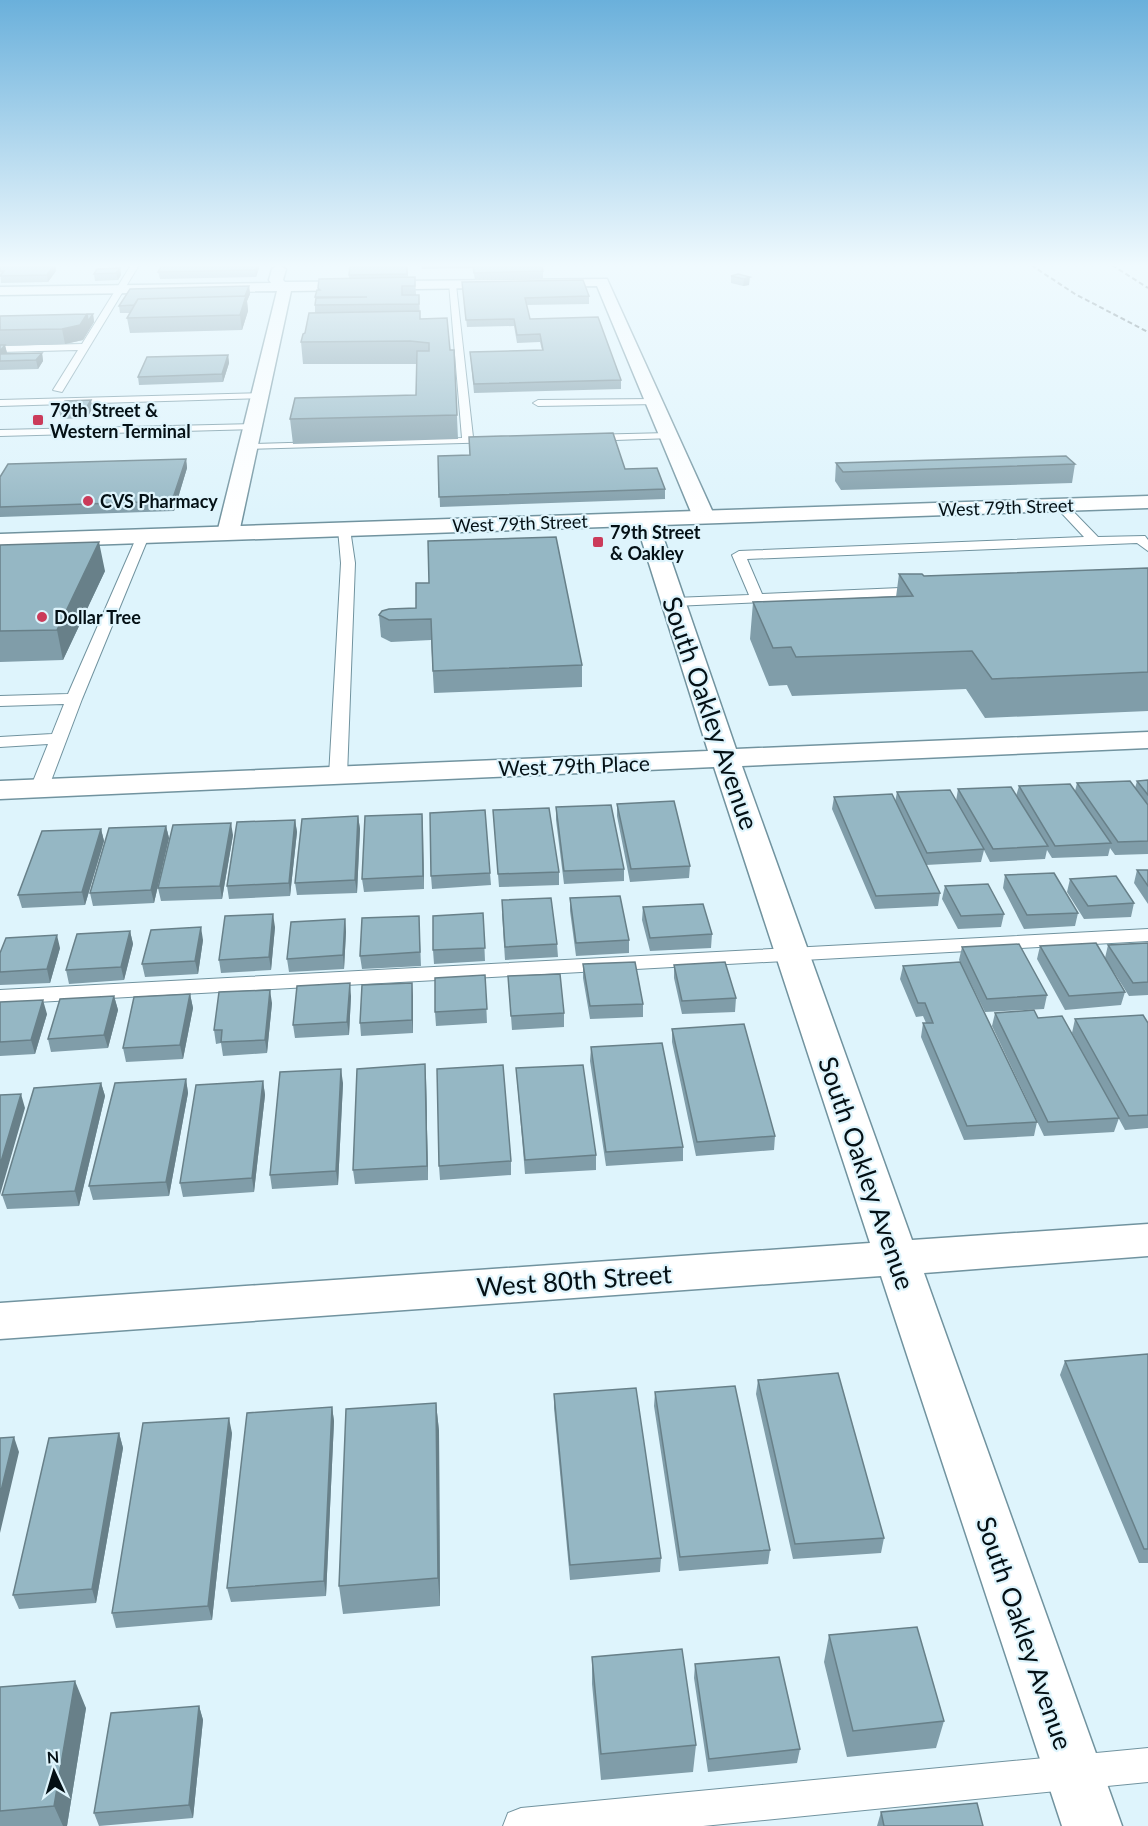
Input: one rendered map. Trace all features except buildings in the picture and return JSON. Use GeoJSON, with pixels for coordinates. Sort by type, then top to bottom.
{"type":"FeatureCollection","features":[{"type":"Feature","properties":{"kind":"street"},"geometry":{"type":"LineString","coordinates":[[228,533],[272,350]]}},
{"type":"Feature","properties":{"kind":"street"},"geometry":{"type":"LineString","coordinates":[[632,350],[704,517]]}},
{"type":"Feature","properties":{"kind":"street","name":"West 79th Street"},"geometry":{"type":"LineString","coordinates":[[0,541],[1148,502]]}},
{"type":"Feature","properties":{"kind":"street","name":"South Oakley Avenue"},"geometry":{"type":"LineString","coordinates":[[646,519],[725,759],[1092,1826]]}},
{"type":"Feature","properties":{"kind":"street","name":"West 79th Place"},"geometry":{"type":"LineString","coordinates":[[0,790],[1148,740]]}},
{"type":"Feature","properties":{"kind":"street","name":"West 80th Street"},"geometry":{"type":"LineString","coordinates":[[0,1321],[1148,1240]]}},
{"type":"Feature","properties":{"kind":"lane"},"geometry":{"type":"LineString","coordinates":[[82,350],[58,390],[263,391]]}},
{"type":"Feature","properties":{"kind":"lane"},"geometry":{"type":"LineString","coordinates":[[459,350],[468,441]]}},
{"type":"Feature","properties":{"kind":"lane"},"geometry":{"type":"LineString","coordinates":[[0,440],[135,419],[263,391]]}},
{"type":"Feature","properties":{"kind":"lane"},"geometry":{"type":"LineString","coordinates":[[538,404],[654,402]]}},
{"type":"Feature","properties":{"kind":"lane"},"geometry":{"type":"LineString","coordinates":[[0,403],[135,419],[255,426]]}},
{"type":"Feature","properties":{"kind":"lane"},"geometry":{"type":"LineString","coordinates":[[0,427],[135,419]]}},
{"type":"Feature","properties":{"kind":"lane"},"geometry":{"type":"LineString","coordinates":[[0,433],[135,419]]}},
{"type":"Feature","properties":{"kind":"lane"},"geometry":{"type":"LineString","coordinates":[[573,438],[668,436]]}},
{"type":"Feature","properties":{"kind":"lane"},"geometry":{"type":"LineString","coordinates":[[250,447],[503,440]]}},
{"type":"Feature","properties":{"kind":"lane"},"geometry":{"type":"LineString","coordinates":[[1060,505],[1095,541]]}},
{"type":"Feature","properties":{"kind":"lane"},"geometry":{"type":"LineString","coordinates":[[338,776],[348,563],[344,529]]}},
{"type":"Feature","properties":{"kind":"lane"},"geometry":{"type":"LineString","coordinates":[[39,789],[74,699],[143,536]]}},
{"type":"Feature","properties":{"kind":"lane"},"geometry":{"type":"LineString","coordinates":[[757,598],[739,555],[1140,539],[1148,547]]}},
{"type":"Feature","properties":{"kind":"lane"},"geometry":{"type":"LineString","coordinates":[[674,602],[935,591]]}},
{"type":"Feature","properties":{"kind":"lane"},"geometry":{"type":"LineString","coordinates":[[0,701],[74,699]]}},
{"type":"Feature","properties":{"kind":"lane"},"geometry":{"type":"LineString","coordinates":[[0,742],[58,739]]}},
{"type":"Feature","properties":{"kind":"lane"},"geometry":{"type":"LineString","coordinates":[[0,997],[1148,936]]}},
{"type":"Feature","properties":{"kind":"lane"},"geometry":{"type":"LineString","coordinates":[[521,1826],[1148,1765]]}},
{"type":"Feature","properties":{"kind":"place","name":"79th Street & Western Terminal"},"geometry":{"type":"Point","coordinates":[38,420]}},
{"type":"Feature","properties":{"kind":"place","name":"CVS Pharmacy"},"geometry":{"type":"Point","coordinates":[88,501]}},
{"type":"Feature","properties":{"kind":"place","name":"79th Street & Oakley"},"geometry":{"type":"Point","coordinates":[598,542]}},
{"type":"Feature","properties":{"kind":"place","name":"Dollar Tree"},"geometry":{"type":"Point","coordinates":[42,617]}}]}
